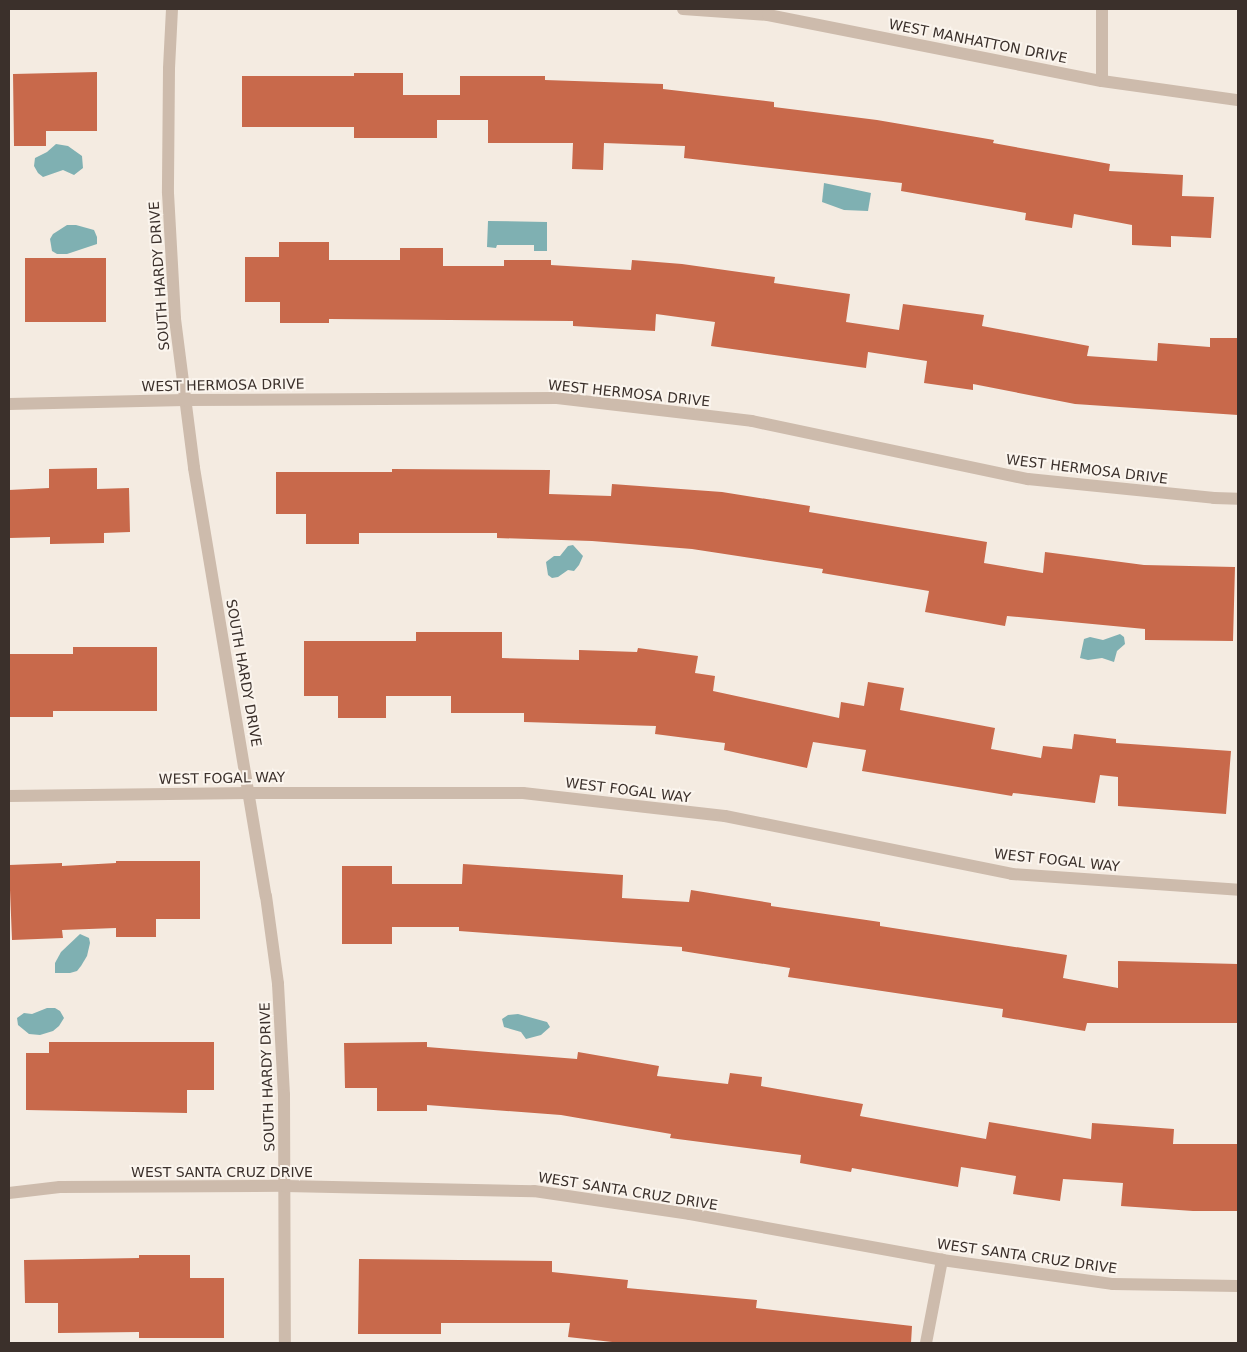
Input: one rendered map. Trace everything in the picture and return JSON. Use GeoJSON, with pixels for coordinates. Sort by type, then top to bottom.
{"type":"FeatureCollection","features":[{"type":"Feature","properties":{"kind":"street","name":"SOUTH HARDY DRIVE"},"geometry":{"type":"LineString","coordinates":[[172,9],[168,79],[168,193],[175,319],[185,400],[272,933],[278,984],[283,1046],[285,1343]]}},
{"type":"Feature","properties":{"kind":"street","name":"WEST MANHATTON DRIVE"},"geometry":{"type":"LineString","coordinates":[[683,9],[768,15],[1102,81],[1238,100]]}},
{"type":"Feature","properties":{"kind":"street"},"geometry":{"type":"LineString","coordinates":[[1102,9],[1102,81]]}},
{"type":"Feature","properties":{"kind":"street","name":"WEST HERMOSA DRIVE"},"geometry":{"type":"LineString","coordinates":[[9,404],[185,400],[558,398],[752,421],[1028,480],[1238,499]]}},
{"type":"Feature","properties":{"kind":"street","name":"WEST FOGAL WAY"},"geometry":{"type":"LineString","coordinates":[[9,796],[249,792],[523,792],[724,816],[1012,874],[1238,890]]}},
{"type":"Feature","properties":{"kind":"street","name":"WEST SANTA CRUZ DRIVE"},"geometry":{"type":"LineString","coordinates":[[9,1194],[60,1187],[285,1186],[534,1191],[690,1214],[942,1260],[1114,1284],[1238,1286]]}},
{"type":"Feature","properties":{"kind":"street"},"geometry":{"type":"LineString","coordinates":[[926,1343],[942,1260]]}},
{"type":"Feature","properties":{"kind":"water"},"geometry":{"type":"Polygon","coordinates":[[[56,144],[68,146],[82,156],[83,168],[74,175],[63,170],[43,177],[38,173],[34,166],[35,158],[47,152],[56,144]]]}},
{"type":"Feature","properties":{"kind":"water"},"geometry":{"type":"Polygon","coordinates":[[[824,183],[871,193],[868,211],[844,210],[822,202],[824,183]]]}},
{"type":"Feature","properties":{"kind":"water"},"geometry":{"type":"Polygon","coordinates":[[[488,221],[547,222],[547,251],[534,251],[534,245],[497,245],[496,248],[487,247],[488,221]]]}},
{"type":"Feature","properties":{"kind":"water"},"geometry":{"type":"Polygon","coordinates":[[[67,225],[76,225],[94,230],[97,244],[67,254],[57,254],[52,251],[50,239],[53,234],[67,225]]]}},
{"type":"Feature","properties":{"kind":"water"},"geometry":{"type":"Polygon","coordinates":[[[573,545],[583,556],[579,565],[574,571],[568,570],[558,577],[552,578],[548,575],[546,562],[554,556],[560,556],[568,546],[573,545]]]}},
{"type":"Feature","properties":{"kind":"water"},"geometry":{"type":"Polygon","coordinates":[[[1120,634],[1124,637],[1125,644],[1117,651],[1114,662],[1102,658],[1088,660],[1080,658],[1084,639],[1090,637],[1103,640],[1120,634]]]}},
{"type":"Feature","properties":{"kind":"water"},"geometry":{"type":"Polygon","coordinates":[[[80,934],[89,938],[90,943],[87,956],[81,966],[77,971],[70,973],[55,973],[55,963],[61,952],[80,934]]]}},
{"type":"Feature","properties":{"kind":"water"},"geometry":{"type":"Polygon","coordinates":[[[47,1008],[55,1008],[60,1011],[64,1018],[53,1031],[40,1035],[29,1034],[18,1025],[17,1018],[24,1013],[32,1014],[47,1008]]]}},
{"type":"Feature","properties":{"kind":"water"},"geometry":{"type":"Polygon","coordinates":[[[518,1014],[547,1022],[550,1027],[541,1035],[526,1039],[521,1032],[504,1027],[502,1019],[508,1015],[518,1014]]]}},
{"type":"Feature","properties":{"kind":"building"},"geometry":{"type":"Polygon","coordinates":[[[97,72],[97,131],[46,131],[46,146],[14,146],[13,74],[97,72]]]}},
{"type":"Feature","properties":{"kind":"building"},"geometry":{"type":"Polygon","coordinates":[[[354,73],[403,73],[403,95],[460,95],[460,76],[545,76],[545,80],[663,84],[663,89],[774,102],[774,107],[877,120],[994,140],[993,143],[1110,164],[1109,171],[1183,175],[1182,196],[1214,197],[1211,238],[1171,236],[1171,247],[1132,245],[1132,225],[1074,214],[1072,228],[1025,220],[1026,213],[901,191],[902,183],[684,158],[685,146],[604,143],[603,170],[572,169],[573,143],[488,143],[488,120],[437,120],[437,138],[354,138],[354,127],[242,127],[242,76],[354,76],[354,73]]]}},
{"type":"Feature","properties":{"kind":"building"},"geometry":{"type":"Polygon","coordinates":[[[279,242],[329,242],[329,260],[400,260],[400,248],[443,248],[443,266],[504,266],[504,260],[551,260],[551,265],[631,270],[632,260],[682,264],[775,277],[774,283],[850,294],[846,322],[899,330],[903,304],[984,315],[982,326],[1089,346],[1087,356],[1157,361],[1158,343],[1210,347],[1210,338],[1237,338],[1238,415],[1075,404],[973,384],[973,390],[924,383],[927,361],[868,352],[866,368],[711,346],[715,322],[656,314],[655,331],[573,326],[573,321],[329,319],[329,323],[280,323],[280,302],[245,302],[245,257],[279,257],[279,242]]]}},
{"type":"Feature","properties":{"kind":"building"},"geometry":{"type":"Polygon","coordinates":[[[25,258],[106,258],[106,322],[25,322],[25,258]]]}},
{"type":"Feature","properties":{"kind":"building"},"geometry":{"type":"Polygon","coordinates":[[[97,468],[97,489],[129,488],[130,532],[104,533],[104,543],[50,544],[50,537],[9,538],[9,490],[49,488],[49,469],[97,468]]]}},
{"type":"Feature","properties":{"kind":"building"},"geometry":{"type":"Polygon","coordinates":[[[392,469],[550,470],[549,494],[611,496],[612,484],[722,492],[810,506],[809,512],[987,542],[984,563],[1043,573],[1045,552],[1144,565],[1235,567],[1233,641],[1145,640],[1145,629],[1007,616],[1005,626],[925,612],[929,591],[822,573],[823,569],[692,549],[592,541],[497,538],[497,533],[359,533],[359,544],[306,544],[306,514],[276,514],[276,472],[392,472],[392,469]]]}},
{"type":"Feature","properties":{"kind":"building"},"geometry":{"type":"Polygon","coordinates":[[[416,632],[502,632],[502,658],[579,660],[579,650],[637,652],[638,648],[698,656],[695,673],[715,676],[713,691],[839,718],[841,702],[864,706],[868,682],[904,688],[900,710],[995,728],[991,749],[1041,758],[1043,746],[1072,749],[1074,734],[1116,739],[1116,743],[1231,751],[1226,814],[1118,806],[1118,777],[1100,775],[1095,803],[1013,793],[1012,796],[862,771],[866,750],[813,742],[807,768],[724,750],[725,743],[655,734],[656,726],[524,722],[524,713],[451,713],[451,696],[386,696],[386,718],[338,718],[338,696],[304,696],[304,641],[416,641],[416,632]]]}},
{"type":"Feature","properties":{"kind":"building"},"geometry":{"type":"Polygon","coordinates":[[[73,647],[157,647],[157,711],[53,711],[53,717],[9,717],[9,654],[73,654],[73,647]]]}},
{"type":"Feature","properties":{"kind":"building"},"geometry":{"type":"Polygon","coordinates":[[[116,861],[200,861],[200,919],[156,919],[156,937],[116,937],[116,928],[62,930],[63,938],[12,940],[9,865],[62,863],[62,866],[116,863],[116,861]]]}},
{"type":"Feature","properties":{"kind":"building"},"geometry":{"type":"Polygon","coordinates":[[[463,864],[623,875],[622,898],[689,902],[691,890],[771,903],[771,906],[880,922],[880,926],[1067,955],[1063,978],[1118,988],[1118,961],[1238,964],[1238,1023],[1087,1023],[1085,1031],[1002,1017],[1003,1009],[788,977],[790,968],[682,951],[682,947],[459,931],[459,927],[392,927],[392,944],[342,944],[342,866],[392,866],[392,884],[462,884],[463,864]]]}},
{"type":"Feature","properties":{"kind":"building"},"geometry":{"type":"Polygon","coordinates":[[[49,1042],[214,1042],[214,1090],[187,1090],[187,1113],[26,1110],[26,1053],[49,1053],[49,1042]]]}},
{"type":"Feature","properties":{"kind":"building"},"geometry":{"type":"Polygon","coordinates":[[[427,1042],[427,1047],[577,1059],[578,1052],[659,1066],[657,1076],[728,1084],[730,1073],[762,1077],[761,1086],[863,1104],[860,1116],[986,1139],[989,1122],[1091,1139],[1092,1123],[1174,1129],[1173,1144],[1238,1144],[1238,1211],[1193,1211],[1121,1206],[1123,1183],[1063,1179],[1060,1201],[1013,1194],[1016,1176],[961,1167],[958,1187],[852,1168],[851,1172],[800,1163],[801,1155],[670,1138],[671,1134],[561,1115],[427,1105],[427,1111],[377,1111],[377,1088],[345,1088],[344,1043],[427,1042]]]}},
{"type":"Feature","properties":{"kind":"building"},"geometry":{"type":"Polygon","coordinates":[[[139,1255],[190,1255],[190,1278],[224,1278],[224,1338],[139,1338],[139,1332],[58,1333],[58,1303],[25,1303],[24,1260],[139,1258],[139,1255]]]}},
{"type":"Feature","properties":{"kind":"building"},"geometry":{"type":"Polygon","coordinates":[[[359,1259],[552,1261],[552,1272],[628,1280],[627,1288],[757,1300],[756,1308],[912,1326],[911,1343],[621,1343],[568,1337],[570,1323],[441,1323],[441,1334],[358,1334],[359,1259]]]}}]}
